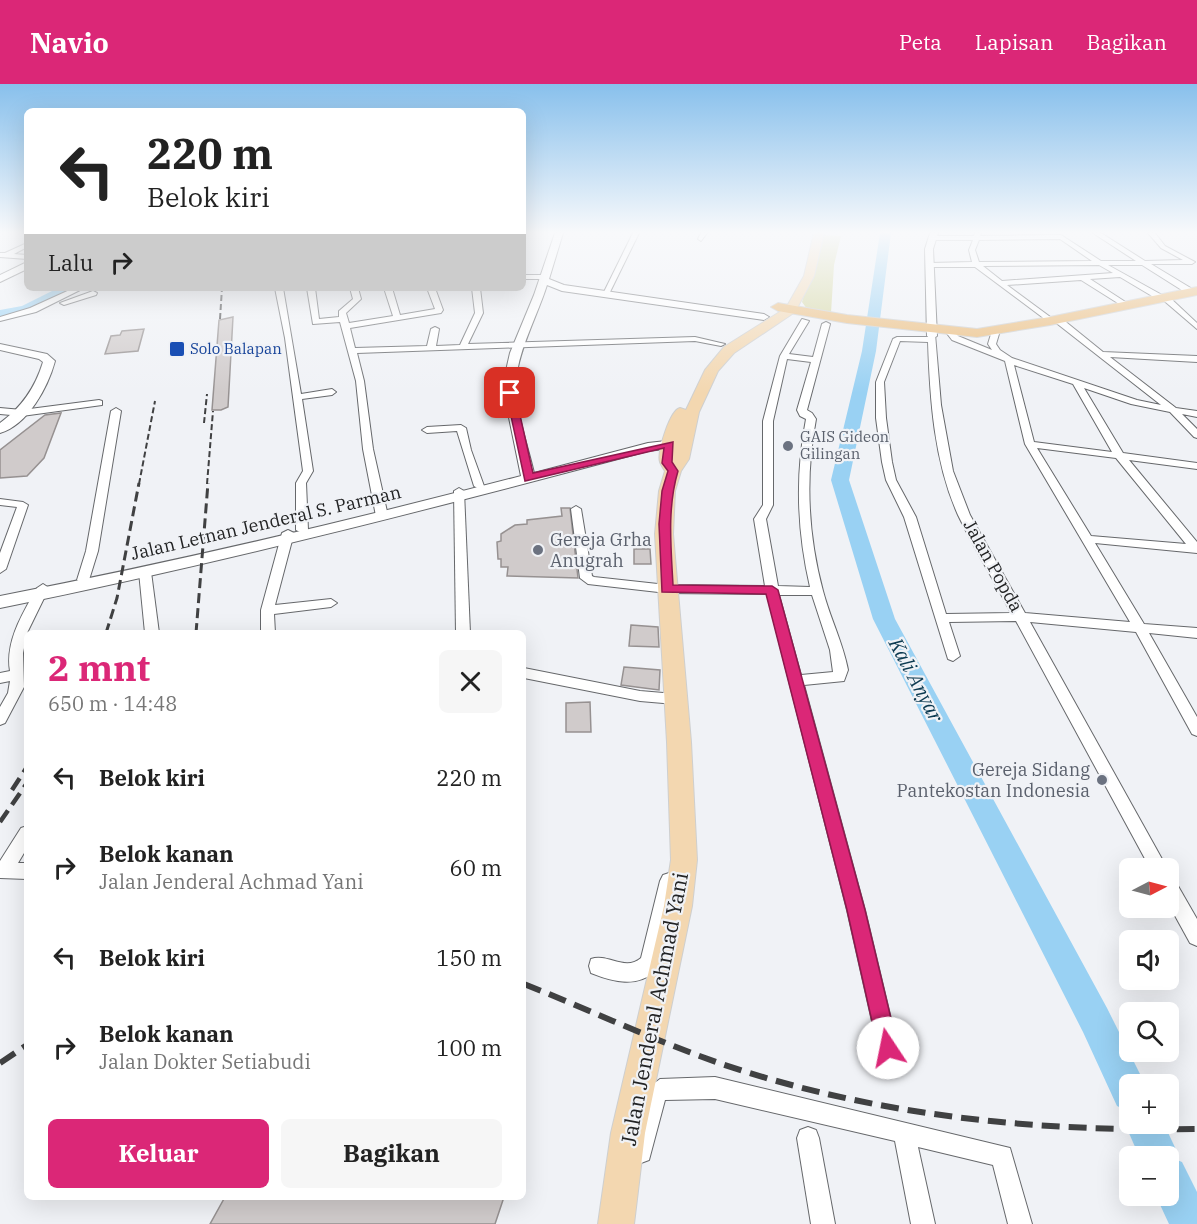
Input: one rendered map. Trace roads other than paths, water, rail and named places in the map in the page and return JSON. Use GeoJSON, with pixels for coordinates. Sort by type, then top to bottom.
{"type":"FeatureCollection","features":[{"type":"Feature","properties":{"kind":"highway"},"geometry":{"type":"LineString","coordinates":[[783,312],[805,321],[896,329],[932,335],[993,332],[1194,291]]}},
{"type":"Feature","properties":{"kind":"highway"},"geometry":{"type":"LineString","coordinates":[[760,323],[783,312],[830,322]]}},
{"type":"Feature","properties":{"kind":"main road"},"geometry":{"type":"LineString","coordinates":[[532,476],[510,393],[511,375],[519,345],[542,286]]}},
{"type":"Feature","properties":{"kind":"main road"},"geometry":{"type":"LineString","coordinates":[[559,286],[665,303],[760,323]]}},
{"type":"Feature","properties":{"kind":"main road"},"geometry":{"type":"LineString","coordinates":[[783,312],[795,286]]}},
{"type":"Feature","properties":{"kind":"main road"},"geometry":{"type":"LineString","coordinates":[[783,312],[802,286]]}},
{"type":"Feature","properties":{"kind":"main road","name":"Jalan Popda"},"geometry":{"type":"LineString","coordinates":[[931,286],[932,335]]}},
{"type":"Feature","properties":{"kind":"main road"},"geometry":{"type":"LineString","coordinates":[[539,295],[562,288]]}},
{"type":"Feature","properties":{"kind":"main road","name":"Jalan Jenderal Achmad Yani"},"geometry":{"type":"LineString","coordinates":[[677,443],[697,369],[721,344],[760,323]]}},
{"type":"Feature","properties":{"kind":"main road","name":"Jalan Jenderal Achmad Yani"},"geometry":{"type":"LineString","coordinates":[[616,1224],[628,1133],[678,906],[684,860],[664,524],[667,491],[673,471],[667,463],[711,370],[729,350],[760,323]]}},
{"type":"Feature","properties":{"kind":"main road"},"geometry":{"type":"LineString","coordinates":[[0,347],[54,355]]}},
{"type":"Feature","properties":{"kind":"main road"},"geometry":{"type":"LineString","coordinates":[[43,382],[49,361],[54,355]]}},
{"type":"Feature","properties":{"kind":"main road"},"geometry":{"type":"LineString","coordinates":[[0,429],[22,413],[43,382],[54,355]]}},
{"type":"Feature","properties":{"kind":"main road","name":"Jalan Letnan Jenderal S. Parman"},"geometry":{"type":"LineString","coordinates":[[0,602],[82,580],[382,513],[648,447],[677,443]]}},
{"type":"Feature","properties":{"kind":"main road","name":"Jalan Letnan Jenderal S. Parman"},"geometry":{"type":"LineString","coordinates":[[459,494],[479,486],[532,476]]}},
{"type":"Feature","properties":{"kind":"main road","name":"Jalan Letnan Jenderal S. Parman"},"geometry":{"type":"LineString","coordinates":[[0,596],[145,572],[292,534]]}},
{"type":"Feature","properties":{"kind":"street"},"geometry":{"type":"LineString","coordinates":[[605,294],[609,286]]}},
{"type":"Feature","properties":{"kind":"street"},"geometry":{"type":"LineString","coordinates":[[1004,286],[1102,354],[1174,411],[1197,435]]}},
{"type":"Feature","properties":{"kind":"street"},"geometry":{"type":"LineString","coordinates":[[1095,286],[1124,305]]}},
{"type":"Feature","properties":{"kind":"street"},"geometry":{"type":"LineString","coordinates":[[1142,286],[1162,297],[1197,327]]}},
{"type":"Feature","properties":{"kind":"street"},"geometry":{"type":"LineString","coordinates":[[0,312],[31,304],[56,291]]}},
{"type":"Feature","properties":{"kind":"street"},"geometry":{"type":"LineString","coordinates":[[33,310],[74,291]]}},
{"type":"Feature","properties":{"kind":"street"},"geometry":{"type":"LineString","coordinates":[[268,630],[267,609],[292,534],[301,483],[308,472],[280,291]]}},
{"type":"Feature","properties":{"kind":"street"},"geometry":{"type":"LineString","coordinates":[[311,291],[316,322],[345,323],[397,318],[440,310],[434,291]]}},
{"type":"Feature","properties":{"kind":"street"},"geometry":{"type":"LineString","coordinates":[[355,291],[357,299],[342,312],[365,404],[368,449],[382,513]]}},
{"type":"Feature","properties":{"kind":"street"},"geometry":{"type":"LineString","coordinates":[[389,291],[397,318]]}},
{"type":"Feature","properties":{"kind":"street"},"geometry":{"type":"LineString","coordinates":[[463,347],[478,313],[476,291]]}},
{"type":"Feature","properties":{"kind":"street"},"geometry":{"type":"LineString","coordinates":[[0,319],[93,293]]}},
{"type":"Feature","properties":{"kind":"street"},"geometry":{"type":"LineString","coordinates":[[805,321],[784,356],[768,421],[768,505],[760,519],[772,590],[873,974],[888,1048]]}},
{"type":"Feature","properties":{"kind":"street"},"geometry":{"type":"LineString","coordinates":[[797,680],[834,678],[841,674],[840,660],[817,591],[803,491],[806,442],[811,419],[809,415],[803,414],[802,410],[830,322]]}},
{"type":"Feature","properties":{"kind":"street"},"geometry":{"type":"LineString","coordinates":[[431,348],[435,329]]}},
{"type":"Feature","properties":{"kind":"street"},"geometry":{"type":"LineString","coordinates":[[993,332],[992,344],[997,352],[1009,360],[1030,444],[1140,628],[1197,730]]}},
{"type":"Feature","properties":{"kind":"street"},"geometry":{"type":"LineString","coordinates":[[952,334],[1009,360],[1134,402],[1197,414]]}},
{"type":"Feature","properties":{"kind":"street"},"geometry":{"type":"LineString","coordinates":[[932,335],[897,339],[880,382],[881,418],[891,480],[910,517],[953,656]]}},
{"type":"Feature","properties":{"kind":"street","name":"Jalan Popda"},"geometry":{"type":"LineString","coordinates":[[932,335],[937,421],[952,487],[970,525],[1154,858]]}},
{"type":"Feature","properties":{"kind":"street"},"geometry":{"type":"LineString","coordinates":[[353,351],[695,339],[721,344]]}},
{"type":"Feature","properties":{"kind":"street"},"geometry":{"type":"LineString","coordinates":[[1102,354],[1197,359]]}},
{"type":"Feature","properties":{"kind":"street"},"geometry":{"type":"LineString","coordinates":[[784,356],[817,360]]}},
{"type":"Feature","properties":{"kind":"street"},"geometry":{"type":"LineString","coordinates":[[1076,382],[1119,455],[1197,548]]}},
{"type":"Feature","properties":{"kind":"street"},"geometry":{"type":"LineString","coordinates":[[298,398],[332,392]]}},
{"type":"Feature","properties":{"kind":"street"},"geometry":{"type":"LineString","coordinates":[[0,411],[22,413],[99,404]]}},
{"type":"Feature","properties":{"kind":"street"},"geometry":{"type":"LineString","coordinates":[[82,580],[92,551],[116,411]]}},
{"type":"Feature","properties":{"kind":"street"},"geometry":{"type":"LineString","coordinates":[[427,430],[461,428],[479,486]]}},
{"type":"Feature","properties":{"kind":"street"},"geometry":{"type":"LineString","coordinates":[[1030,444],[1197,466]]}},
{"type":"Feature","properties":{"kind":"street"},"geometry":{"type":"LineString","coordinates":[[459,494],[464,630]]}},
{"type":"Feature","properties":{"kind":"street"},"geometry":{"type":"LineString","coordinates":[[0,502],[23,505],[0,569]]}},
{"type":"Feature","properties":{"kind":"street"},"geometry":{"type":"LineString","coordinates":[[576,509],[587,579],[667,589],[817,591]]}},
{"type":"Feature","properties":{"kind":"street"},"geometry":{"type":"LineString","coordinates":[[1085,539],[1197,548]]}},
{"type":"Feature","properties":{"kind":"street"},"geometry":{"type":"LineString","coordinates":[[145,572],[152,630]]}},
{"type":"Feature","properties":{"kind":"street"},"geometry":{"type":"LineString","coordinates":[[0,719],[16,692],[18,683],[15,662],[19,639],[41,591]]}},
{"type":"Feature","properties":{"kind":"street"},"geometry":{"type":"LineString","coordinates":[[267,609],[331,603]]}},
{"type":"Feature","properties":{"kind":"street"},"geometry":{"type":"LineString","coordinates":[[941,618],[1022,617],[1197,633]]}},
{"type":"Feature","properties":{"kind":"street"},"geometry":{"type":"LineString","coordinates":[[526,673],[640,696],[675,699]]}},
{"type":"Feature","properties":{"kind":"street"},"geometry":{"type":"LineString","coordinates":[[0,678],[17,675]]}},
{"type":"Feature","properties":{"kind":"street"},"geometry":{"type":"LineString","coordinates":[[24,838],[3,871],[24,871]]}},
{"type":"Feature","properties":{"kind":"street"},"geometry":{"type":"LineString","coordinates":[[598,966],[632,975],[642,972],[649,964],[670,879],[684,860]]}},
{"type":"Feature","properties":{"kind":"street"},"geometry":{"type":"LineString","coordinates":[[1179,905],[1197,937]]}},
{"type":"Feature","properties":{"kind":"street"},"geometry":{"type":"LineString","coordinates":[[622,1224],[654,1096],[660,1090],[715,1088],[1002,1156],[1020,1224]]}},
{"type":"Feature","properties":{"kind":"street"},"geometry":{"type":"LineString","coordinates":[[904,1134],[923,1224]]}},
{"type":"Feature","properties":{"kind":"street"},"geometry":{"type":"LineString","coordinates":[[808,1138],[823,1224]]}},
{"type":"Feature","properties":{"kind":"waterway","name":"Kali Anyar"},"geometry":{"type":"LineString","coordinates":[[878,286],[869,351],[840,480],[884,619],[1095,1020],[1121,1074]]}},
{"type":"Feature","properties":{"kind":"waterway"},"geometry":{"type":"LineString","coordinates":[[0,314],[26,309],[62,291]]}},
{"type":"Feature","properties":{"kind":"waterway","name":"Kali Anyar"},"geometry":{"type":"LineString","coordinates":[[1149,1134],[1154,1146]]}},
{"type":"Feature","properties":{"kind":"waterway","name":"Kali Anyar"},"geometry":{"type":"LineString","coordinates":[[1179,1199],[1191,1224]]}},
{"type":"Feature","properties":{"kind":"railway"},"geometry":{"type":"LineString","coordinates":[[220,319],[222,291]]}},
{"type":"Feature","properties":{"kind":"railway"},"geometry":{"type":"LineString","coordinates":[[204,423],[207,394]]}},
{"type":"Feature","properties":{"kind":"railway"},"geometry":{"type":"LineString","coordinates":[[139,484],[155,401]]}},
{"type":"Feature","properties":{"kind":"railway"},"geometry":{"type":"LineString","coordinates":[[207,484],[213,411]]}},
{"type":"Feature","properties":{"kind":"railway"},"geometry":{"type":"LineString","coordinates":[[107,630],[117,598],[139,483]]}},
{"type":"Feature","properties":{"kind":"railway"},"geometry":{"type":"LineString","coordinates":[[196,630],[208,483]]}},
{"type":"Feature","properties":{"kind":"railway"},"geometry":{"type":"LineString","coordinates":[[12,790],[24,772]]}},
{"type":"Feature","properties":{"kind":"railway"},"geometry":{"type":"LineString","coordinates":[[0,822],[24,787]]}},
{"type":"Feature","properties":{"kind":"railway"},"geometry":{"type":"LineString","coordinates":[[526,985],[722,1064],[838,1097],[957,1117],[1017,1123],[1077,1127],[1197,1129]]}},
{"type":"Feature","properties":{"kind":"railway"},"geometry":{"type":"LineString","coordinates":[[0,1063],[24,1047]]}},
{"type":"Feature","properties":{"kind":"place","name":"Solo Balapan"},"geometry":{"type":"Point","coordinates":[177,349]}},
{"type":"Feature","properties":{"kind":"place","name":"GAIS Gideon Gilingan"},"geometry":{"type":"Point","coordinates":[788,446]}},
{"type":"Feature","properties":{"kind":"place","name":"Gereja Grha Anugrah"},"geometry":{"type":"Point","coordinates":[538,550]}},
{"type":"Feature","properties":{"kind":"place","name":"Gereja Sidang Pantekostan Indonesia"},"geometry":{"type":"Point","coordinates":[1102,780]}}]}
